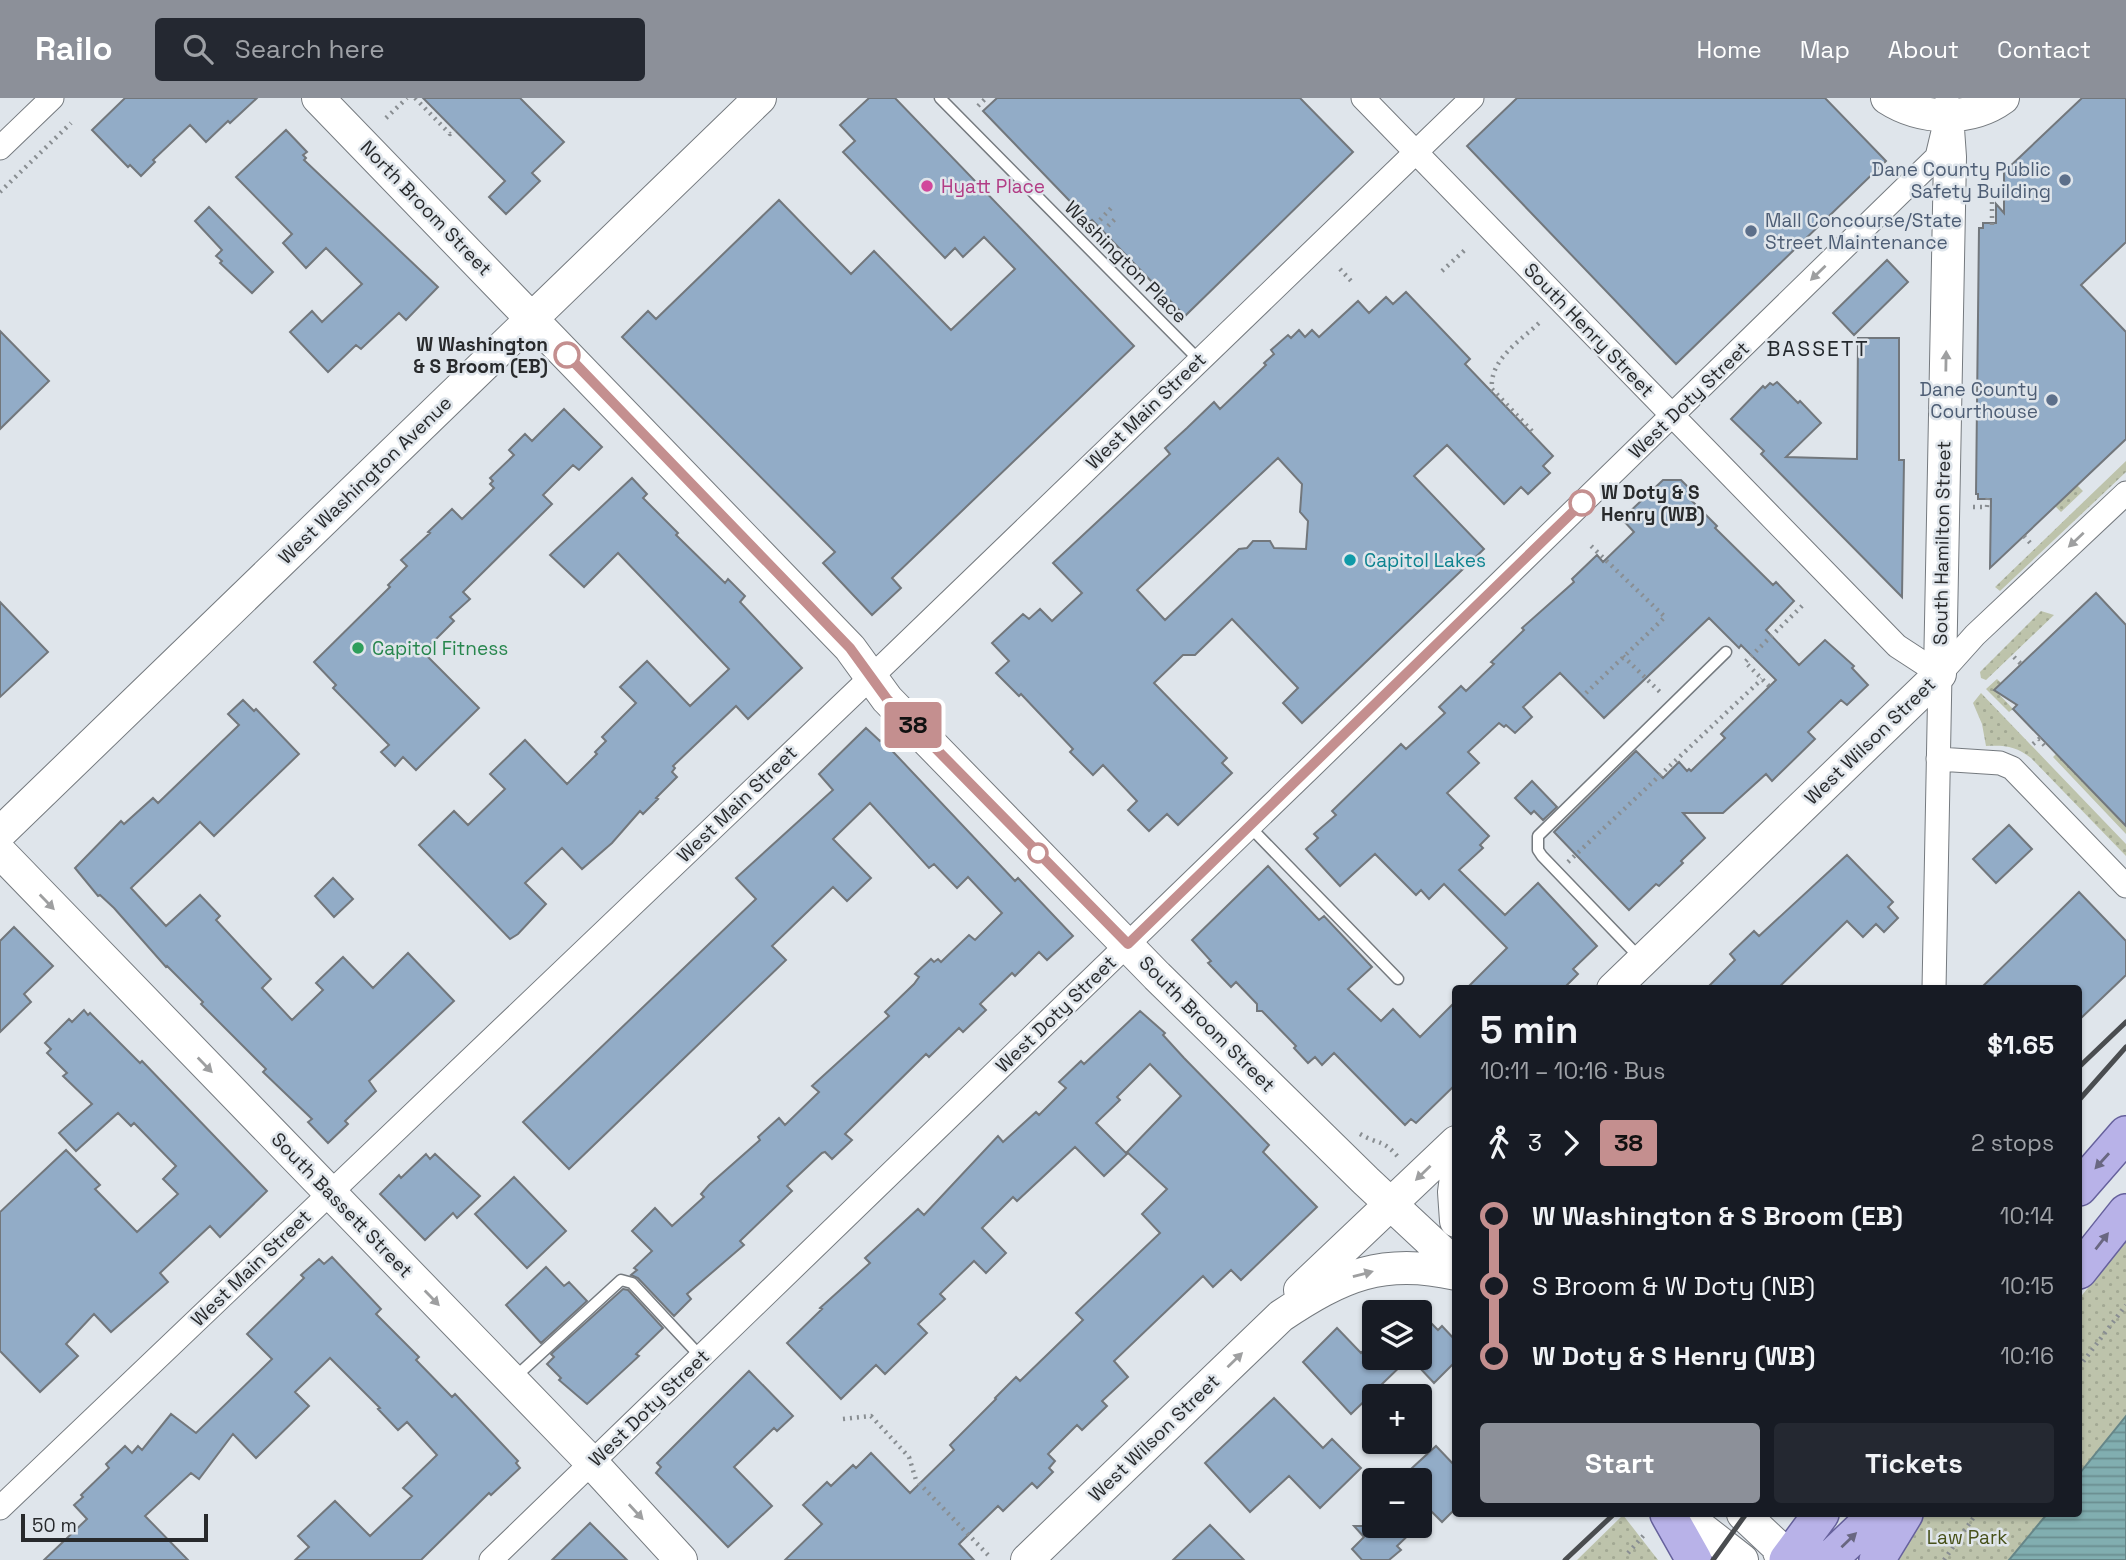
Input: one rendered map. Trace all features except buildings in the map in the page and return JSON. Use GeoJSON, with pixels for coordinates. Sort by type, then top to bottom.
{"type":"FeatureCollection","features":[{"type":"Feature","properties":{"kind":"main road"},"geometry":{"type":"LineString","coordinates":[[2082,1185],[2126,1135]]}},
{"type":"Feature","properties":{"kind":"main road"},"geometry":{"type":"LineString","coordinates":[[2082,1267],[2126,1212]]}},
{"type":"Feature","properties":{"kind":"main road"},"geometry":{"type":"LineString","coordinates":[[1785,1560],[1819,1517]]}},
{"type":"Feature","properties":{"kind":"main road"},"geometry":{"type":"LineString","coordinates":[[1819,1560],[1833,1556],[1874,1517]]}},
{"type":"Feature","properties":{"kind":"main road"},"geometry":{"type":"LineString","coordinates":[[1877,1560],[1903,1517]]}},
{"type":"Feature","properties":{"kind":"main road"},"geometry":{"type":"LineString","coordinates":[[1656,1525],[1693,1560]]}},
{"type":"Feature","properties":{"kind":"street"},"geometry":{"type":"LineString","coordinates":[[0,148],[52,98]]}},
{"type":"Feature","properties":{"kind":"street","name":"North Broom Street"},"geometry":{"type":"LineString","coordinates":[[318,98],[533,319]]}},
{"type":"Feature","properties":{"kind":"street","name":"West Washington Avenue"},"geometry":{"type":"LineString","coordinates":[[0,833],[760,98]]}},
{"type":"Feature","properties":{"kind":"street","name":"South Henry Street"},"geometry":{"type":"LineString","coordinates":[[1363,98],[1896,646],[1940,674]]}},
{"type":"Feature","properties":{"kind":"street","name":"West Main Street"},"geometry":{"type":"LineString","coordinates":[[0,1508],[872,676],[1472,98]]}},
{"type":"Feature","properties":{"kind":"street"},"geometry":{"type":"LineString","coordinates":[[1887,98],[1906,110],[1947,107],[1972,113],[2003,98]]}},
{"type":"Feature","properties":{"kind":"street","name":"West Doty Street"},"geometry":{"type":"LineString","coordinates":[[491,1560],[1250,827],[1937,157],[1947,107]]}},
{"type":"Feature","properties":{"kind":"street","name":"South Hamilton Street"},"geometry":{"type":"LineString","coordinates":[[1934,985],[1950,157],[1947,107]]}},
{"type":"Feature","properties":{"kind":"street","name":"South Broom Street"},"geometry":{"type":"LineString","coordinates":[[533,319],[850,648],[887,699],[1128,944],[1391,1205],[1452,1261]]}},
{"type":"Feature","properties":{"kind":"street","name":"West Wilson Street"},"geometry":{"type":"LineString","coordinates":[[1616,985],[1940,674],[1975,635],[2126,493]]}},
{"type":"Feature","properties":{"kind":"street"},"geometry":{"type":"LineString","coordinates":[[1938,760],[2000,763],[2012,768],[2126,886]]}},
{"type":"Feature","properties":{"kind":"street","name":"South Bassett Street"},"geometry":{"type":"LineString","coordinates":[[0,852],[592,1463],[681,1560]]}},
{"type":"Feature","properties":{"kind":"street"},"geometry":{"type":"LineString","coordinates":[[1281,1316],[1294,1296],[1452,1146]]}},
{"type":"Feature","properties":{"kind":"street"},"geometry":{"type":"LineString","coordinates":[[1281,1316],[1348,1278],[1373,1271],[1418,1267],[1452,1273]]}},
{"type":"Feature","properties":{"kind":"street","name":"West Wilson Street"},"geometry":{"type":"LineString","coordinates":[[1027,1560],[1281,1316]]}},
{"type":"Feature","properties":{"kind":"street"},"geometry":{"type":"LineString","coordinates":[[1687,1517],[1742,1560]]}},
{"type":"Feature","properties":{"kind":"street"},"geometry":{"type":"LineString","coordinates":[[1746,1517],[1777,1546],[1785,1560]]}},
{"type":"Feature","properties":{"kind":"lane","name":"Washington Place"},"geometry":{"type":"LineString","coordinates":[[940,98],[1199,360]]}},
{"type":"Feature","properties":{"kind":"lane"},"geometry":{"type":"LineString","coordinates":[[1642,960],[1538,850],[1538,836],[1726,652]]}},
{"type":"Feature","properties":{"kind":"lane"},"geometry":{"type":"LineString","coordinates":[[1250,827],[1398,979]]}},
{"type":"Feature","properties":{"kind":"lane"},"geometry":{"type":"LineString","coordinates":[[511,1380],[621,1280],[632,1283],[701,1357]]}},
{"type":"Feature","properties":{"kind":"path"},"geometry":{"type":"LineString","coordinates":[[386,118],[407,98]]}},
{"type":"Feature","properties":{"kind":"path"},"geometry":{"type":"LineString","coordinates":[[415,98],[450,134],[455,130]]}},
{"type":"Feature","properties":{"kind":"path"},"geometry":{"type":"LineString","coordinates":[[978,106],[986,98]]}},
{"type":"Feature","properties":{"kind":"path"},"geometry":{"type":"LineString","coordinates":[[0,192],[71,123]]}},
{"type":"Feature","properties":{"kind":"path"},"geometry":{"type":"LineString","coordinates":[[1982,191],[1992,191],[1992,229]]}},
{"type":"Feature","properties":{"kind":"path"},"geometry":{"type":"LineString","coordinates":[[1100,220],[1111,208]]}},
{"type":"Feature","properties":{"kind":"path"},"geometry":{"type":"LineString","coordinates":[[1108,226],[1117,217]]}},
{"type":"Feature","properties":{"kind":"path"},"geometry":{"type":"LineString","coordinates":[[1442,271],[1467,248]]}},
{"type":"Feature","properties":{"kind":"path"},"geometry":{"type":"LineString","coordinates":[[1340,269],[1352,282]]}},
{"type":"Feature","properties":{"kind":"path"},"geometry":{"type":"LineString","coordinates":[[1532,431],[1492,388],[1491,382],[1494,369],[1502,358],[1539,323]]}},
{"type":"Feature","properties":{"kind":"path"},"geometry":{"type":"LineString","coordinates":[[1973,507],[1987,507],[1988,494]]}},
{"type":"Feature","properties":{"kind":"path"},"geometry":{"type":"LineString","coordinates":[[2024,536],[2032,545]]}},
{"type":"Feature","properties":{"kind":"path"},"geometry":{"type":"LineString","coordinates":[[1586,692],[1665,617],[1589,544]]}},
{"type":"Feature","properties":{"kind":"path"},"geometry":{"type":"LineString","coordinates":[[1769,686],[1745,662],[1805,603]]}},
{"type":"Feature","properties":{"kind":"path"},"geometry":{"type":"LineString","coordinates":[[1623,656],[1672,705]]}},
{"type":"Feature","properties":{"kind":"path"},"geometry":{"type":"LineString","coordinates":[[2014,657],[2021,664]]}},
{"type":"Feature","properties":{"kind":"path"},"geometry":{"type":"LineString","coordinates":[[1557,872],[1762,679]]}},
{"type":"Feature","properties":{"kind":"path"},"geometry":{"type":"LineString","coordinates":[[2033,744],[2039,739],[2046,747]]}},
{"type":"Feature","properties":{"kind":"path"},"geometry":{"type":"LineString","coordinates":[[1386,1143],[1402,1162]]}},
{"type":"Feature","properties":{"kind":"path"},"geometry":{"type":"LineString","coordinates":[[2082,1363],[2126,1304]]}},
{"type":"Feature","properties":{"kind":"path"},"geometry":{"type":"LineString","coordinates":[[843,1419],[871,1416],[909,1457],[916,1480],[989,1556]]}},
{"type":"Feature","properties":{"kind":"path"},"geometry":{"type":"LineString","coordinates":[[1944,1560],[1974,1517]]}},
{"type":"Feature","properties":{"kind":"path"},"geometry":{"type":"LineString","coordinates":[[1628,1553],[1656,1525]]}},
{"type":"Feature","properties":{"kind":"green space"},"geometry":{"type":"Polygon","coordinates":[[[2126,461],[2126,472],[2000,591],[1995,587],[2126,461]]]}},
{"type":"Feature","properties":{"kind":"green space"},"geometry":{"type":"Polygon","coordinates":[[[2077,485],[2083,491],[2061,512],[2055,506],[2077,485]]]}},
{"type":"Feature","properties":{"kind":"green space"},"geometry":{"type":"Polygon","coordinates":[[[2041,611],[2054,615],[1986,680],[1981,678],[1980,672],[2041,611]]]}},
{"type":"Feature","properties":{"kind":"green space"},"geometry":{"type":"Polygon","coordinates":[[[1997,679],[2001,683],[1995,690],[2013,709],[2009,712],[1986,689],[1997,679]]]}},
{"type":"Feature","properties":{"kind":"green space"},"geometry":{"type":"Polygon","coordinates":[[[1981,693],[2126,844],[2126,856],[2031,758],[2010,747],[1986,746],[1982,724],[1973,703],[1981,693]]]}},
{"type":"Feature","properties":{"kind":"green space"},"geometry":{"type":"Polygon","coordinates":[[[2056,754],[2126,826],[2126,834],[2053,757],[2056,754]]]}},
{"type":"Feature","properties":{"kind":"green space"},"geometry":{"type":"Polygon","coordinates":[[[2126,1240],[2126,1416],[2082,1470],[2082,1295],[2126,1240]]]}},
{"type":"Feature","properties":{"kind":"green space"},"geometry":{"type":"Polygon","coordinates":[[[1621,1517],[1625,1517],[1658,1560],[1577,1560],[1621,1517]]]}},
{"type":"Feature","properties":{"kind":"green space","name":"Law Park"},"geometry":{"type":"Polygon","coordinates":[[[1919,1517],[2045,1517],[2009,1560],[1890,1560],[1919,1517]]]}},
{"type":"Feature","properties":{"kind":"water"},"geometry":{"type":"Polygon","coordinates":[[[2126,1416],[2126,1560],[2009,1560],[2045,1517],[2082,1517],[2082,1470],[2126,1416]]]}},
{"type":"Feature","properties":{"kind":"railway"},"geometry":{"type":"LineString","coordinates":[[2082,1064],[2126,1022]]}},
{"type":"Feature","properties":{"kind":"railway"},"geometry":{"type":"LineString","coordinates":[[2082,1097],[2126,1047]]}},
{"type":"Feature","properties":{"kind":"railway"},"geometry":{"type":"LineString","coordinates":[[1565,1560],[1611,1517]]}},
{"type":"Feature","properties":{"kind":"railway"},"geometry":{"type":"LineString","coordinates":[[1713,1560],[1744,1517]]}},
{"type":"Feature","properties":{"kind":"bus line","name":"38"},"geometry":{"type":"LineString","coordinates":[[567,355],[850,648],[887,699],[1128,944],[1582,503]]}},
{"type":"Feature","properties":{"kind":"place","name":"Dane County Public Safety Building"},"geometry":{"type":"Point","coordinates":[2065,180]}},
{"type":"Feature","properties":{"kind":"place","name":"Hyatt Place"},"geometry":{"type":"Point","coordinates":[927,186]}},
{"type":"Feature","properties":{"kind":"place","name":"Mall Concourse/State Street Maintenance"},"geometry":{"type":"Point","coordinates":[1751,231]}},
{"type":"Feature","properties":{"kind":"place","name":"W Washington & S Broom (EB)"},"geometry":{"type":"Point","coordinates":[567,355]}},
{"type":"Feature","properties":{"kind":"place","name":"Dane County Courthouse"},"geometry":{"type":"Point","coordinates":[2052,400]}},
{"type":"Feature","properties":{"kind":"place","name":"W Doty & S Henry (WB)"},"geometry":{"type":"Point","coordinates":[1582,503]}},
{"type":"Feature","properties":{"kind":"place","name":"Capitol Lakes"},"geometry":{"type":"Point","coordinates":[1350,560]}},
{"type":"Feature","properties":{"kind":"place","name":"Capitol Fitness"},"geometry":{"type":"Point","coordinates":[358,648]}},
{"type":"Feature","properties":{"kind":"district","name":"BASSETT"},"geometry":{"type":"Point","coordinates":[1818,348]}}]}
